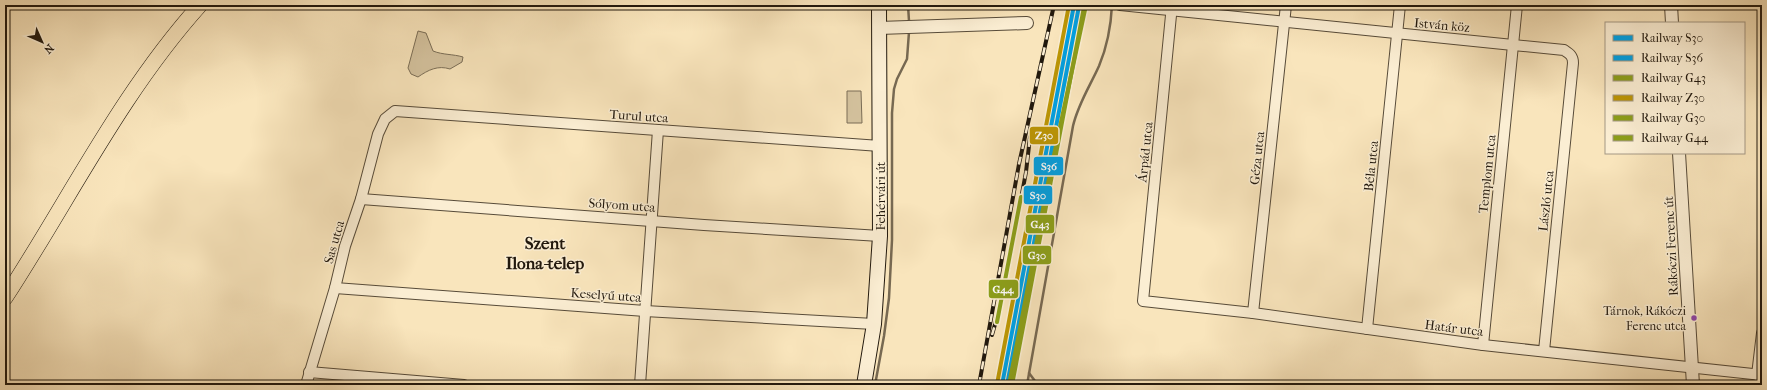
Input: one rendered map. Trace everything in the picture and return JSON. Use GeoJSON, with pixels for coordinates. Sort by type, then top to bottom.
{"type":"FeatureCollection","features":[{"type":"Feature","properties":{"kind":"main road"},"geometry":{"type":"LineString","coordinates":[[5,298],[148,70],[200,5]]}},
{"type":"Feature","properties":{"kind":"main road","name":"Fehérvári út"},"geometry":{"type":"LineString","coordinates":[[864,385],[874,324],[880,236],[879,5]]}},
{"type":"Feature","properties":{"kind":"street","name":"István köz"},"geometry":{"type":"LineString","coordinates":[[1120,5],[1172,8],[1284,22],[1564,50],[1570,54]]}},
{"type":"Feature","properties":{"kind":"street","name":"Géza utca"},"geometry":{"type":"LineString","coordinates":[[1253,313],[1286,5]]}},
{"type":"Feature","properties":{"kind":"street","name":"Béla utca"},"geometry":{"type":"LineString","coordinates":[[1367,330],[1400,5]]}},
{"type":"Feature","properties":{"kind":"street","name":"Templom utca"},"geometry":{"type":"LineString","coordinates":[[1483,345],[1517,5]]}},
{"type":"Feature","properties":{"kind":"street"},"geometry":{"type":"LineString","coordinates":[[1671,5],[1672,22]]}},
{"type":"Feature","properties":{"kind":"street","name":"Árpád utca"},"geometry":{"type":"LineString","coordinates":[[1143,301],[1172,8]]}},
{"type":"Feature","properties":{"kind":"street"},"geometry":{"type":"LineString","coordinates":[[879,28],[1027,23]]}},
{"type":"Feature","properties":{"kind":"street","name":"László utca"},"geometry":{"type":"LineString","coordinates":[[1544,351],[1573,63],[1573,57],[1570,54]]}},
{"type":"Feature","properties":{"kind":"street","name":"Turul utca"},"geometry":{"type":"LineString","coordinates":[[396,111],[880,146]]}},
{"type":"Feature","properties":{"kind":"street","name":"Sas utca"},"geometry":{"type":"LineString","coordinates":[[306,385],[335,288],[345,246],[361,199],[378,134],[386,119],[396,111]]}},
{"type":"Feature","properties":{"kind":"street"},"geometry":{"type":"LineString","coordinates":[[640,385],[644,311],[658,130]]}},
{"type":"Feature","properties":{"kind":"street","name":"Rákóczi Ferenc út"},"geometry":{"type":"LineString","coordinates":[[1679,154],[1693,385]]}},
{"type":"Feature","properties":{"kind":"street","name":"Sólyom utca"},"geometry":{"type":"LineString","coordinates":[[361,199],[652,221],[880,236]]}},
{"type":"Feature","properties":{"kind":"street","name":"Keselyű utca"},"geometry":{"type":"LineString","coordinates":[[335,288],[644,311],[874,324]]}},
{"type":"Feature","properties":{"kind":"street","name":"Határ utca"},"geometry":{"type":"LineString","coordinates":[[1143,301],[1253,313],[1483,345],[1760,375]]}},
{"type":"Feature","properties":{"kind":"street"},"geometry":{"type":"LineString","coordinates":[[1760,375],[1762,333]]}},
{"type":"Feature","properties":{"kind":"street"},"geometry":{"type":"LineString","coordinates":[[309,372],[464,385]]}},
{"type":"Feature","properties":{"kind":"shaded area"},"geometry":{"type":"Polygon","coordinates":[[[418,31],[426,33],[433,51],[463,57],[462,62],[450,69],[433,69],[418,77],[411,74],[408,68],[418,31]]]}},
{"type":"Feature","properties":{"kind":"shaded area"},"geometry":{"type":"Polygon","coordinates":[[[847,91],[861,91],[862,123],[847,123],[847,91]]]}},
{"type":"Feature","properties":{"kind":"waterway"},"geometry":{"type":"LineString","coordinates":[[908,5],[909,21]]}},
{"type":"Feature","properties":{"kind":"waterway"},"geometry":{"type":"LineString","coordinates":[[1027,385],[1073,126],[1081,103],[1099,66],[1104,51],[1110,29],[1112,5]]}},
{"type":"Feature","properties":{"kind":"waterway"},"geometry":{"type":"LineString","coordinates":[[875,385],[889,298],[892,240],[892,113],[894,89],[897,79],[907,59],[909,32]]}},
{"type":"Feature","properties":{"kind":"waterway"},"geometry":{"type":"LineString","coordinates":[[1029,373],[1038,385]]}},
{"type":"Feature","properties":{"kind":"railway"},"geometry":{"type":"LineString","coordinates":[[979,385],[1019,164],[1054,5]]}},
{"type":"Feature","properties":{"kind":"railway"},"geometry":{"type":"LineString","coordinates":[[992,335],[1003,296],[1026,172],[1030,137]]}},
{"type":"Feature","properties":{"kind":"rail line","name":"Z30"},"geometry":{"type":"LineString","coordinates":[[997,384],[1069,5]]}},
{"type":"Feature","properties":{"kind":"rail line","name":"S30"},"geometry":{"type":"LineString","coordinates":[[1002,385],[1074,5]]}},
{"type":"Feature","properties":{"kind":"rail line","name":"G43"},"geometry":{"type":"LineString","coordinates":[[1009,385],[1047,188],[1086,5]]}},
{"type":"Feature","properties":{"kind":"rail line","name":"S36"},"geometry":{"type":"LineString","coordinates":[[1007,385],[1079,6]]}},
{"type":"Feature","properties":{"kind":"rail line","name":"G30"},"geometry":{"type":"LineString","coordinates":[[1012,385],[1084,7]]}},
{"type":"Feature","properties":{"kind":"rail line","name":"G44"},"geometry":{"type":"LineString","coordinates":[[997,322],[1021,197]]}},
{"type":"Feature","properties":{"kind":"place","name":"Tárnok, Rákóczi Ferenc utca"},"geometry":{"type":"Point","coordinates":[1694,318]}},
{"type":"Feature","properties":{"kind":"district","name":"Szent Ilona-telep"},"geometry":{"type":"Point","coordinates":[545,253]}}]}
